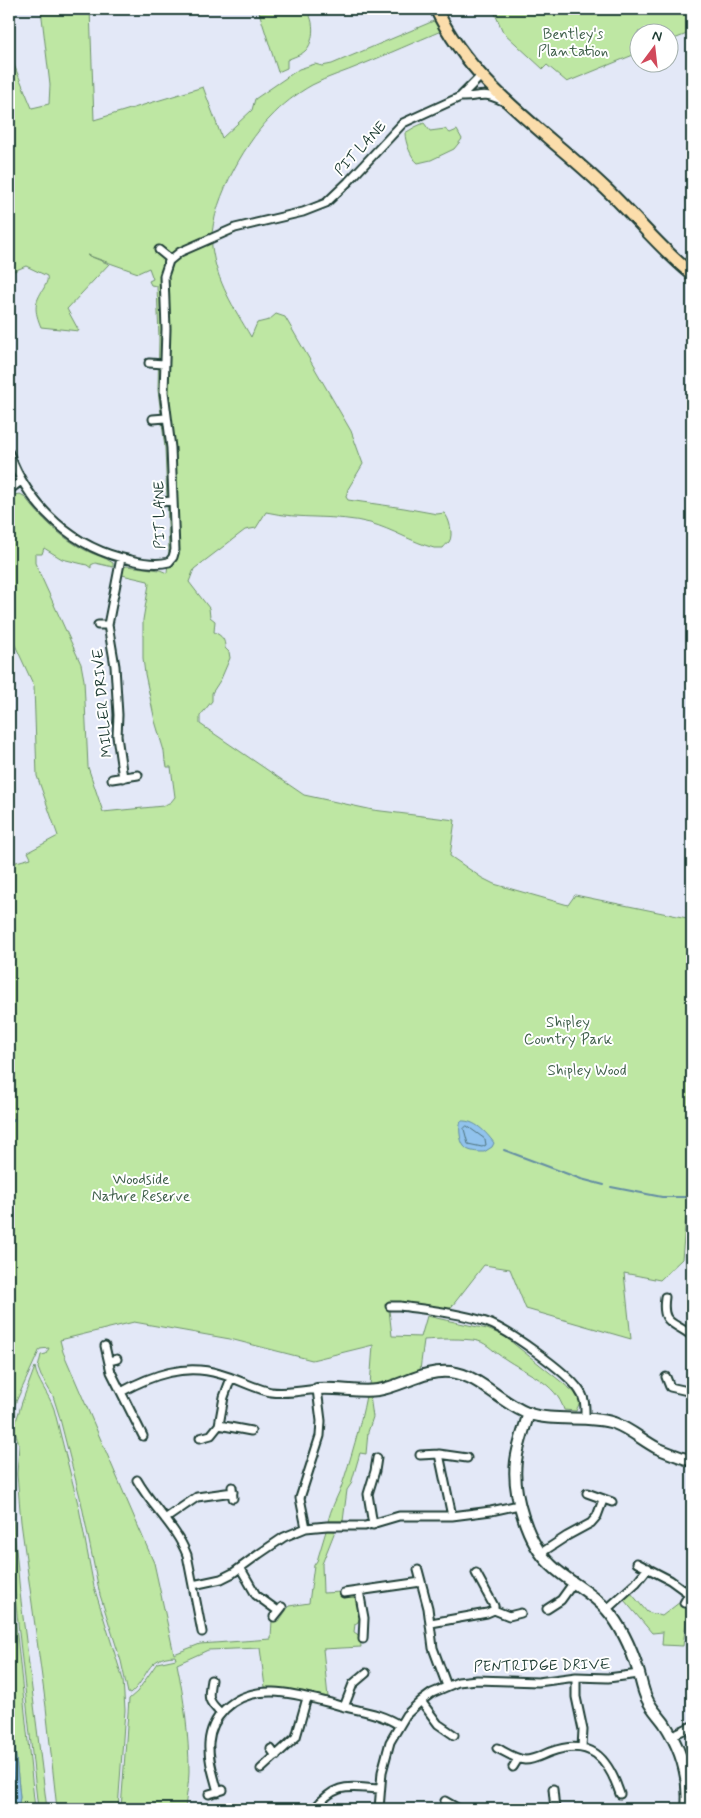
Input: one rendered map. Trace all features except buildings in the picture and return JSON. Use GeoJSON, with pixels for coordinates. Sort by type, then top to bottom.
{"type":"FeatureCollection","features":[{"type":"Feature","properties":{"kind":"main road"},"geometry":{"type":"LineString","coordinates":[[436,9],[462,54],[481,76],[615,197],[692,274]]}},
{"type":"Feature","properties":{"kind":"street","name":"PIT LANE"},"geometry":{"type":"LineString","coordinates":[[9,453],[21,481],[44,511],[65,530],[98,550],[120,558],[155,563],[166,563],[171,560],[175,550],[171,448],[164,392],[166,329],[164,276],[170,259],[180,252],[235,228],[303,212],[323,205],[342,189],[404,123],[460,97],[481,76]]}},
{"type":"Feature","properties":{"kind":"street","name":"PIT LANE"},"geometry":{"type":"LineString","coordinates":[[460,97],[468,98],[485,94],[510,104]]}},
{"type":"Feature","properties":{"kind":"street"},"geometry":{"type":"LineString","coordinates":[[159,250],[170,259]]}},
{"type":"Feature","properties":{"kind":"street"},"geometry":{"type":"LineString","coordinates":[[149,363],[164,364]]}},
{"type":"Feature","properties":{"kind":"street"},"geometry":{"type":"LineString","coordinates":[[153,419],[166,418]]}},
{"type":"Feature","properties":{"kind":"street"},"geometry":{"type":"LineString","coordinates":[[9,490],[21,481]]}},
{"type":"Feature","properties":{"kind":"street"},"geometry":{"type":"LineString","coordinates":[[159,502],[173,501]]}},
{"type":"Feature","properties":{"kind":"street","name":"MILLER DRIVE"},"geometry":{"type":"LineString","coordinates":[[120,558],[108,625],[115,666],[118,715],[117,736],[123,778]]}},
{"type":"Feature","properties":{"kind":"street"},"geometry":{"type":"LineString","coordinates":[[98,624],[108,625]]}},
{"type":"Feature","properties":{"kind":"street","name":"MILLER DRIVE"},"geometry":{"type":"LineString","coordinates":[[112,779],[138,776]]}},
{"type":"Feature","properties":{"kind":"street"},"geometry":{"type":"LineString","coordinates":[[665,1297],[660,1313],[692,1336]]}},
{"type":"Feature","properties":{"kind":"street"},"geometry":{"type":"LineString","coordinates":[[390,1306],[407,1307],[484,1322],[508,1333],[543,1357],[578,1388],[585,1400],[585,1419]]}},
{"type":"Feature","properties":{"kind":"street"},"geometry":{"type":"LineString","coordinates":[[105,1346],[112,1372],[143,1436]]}},
{"type":"Feature","properties":{"kind":"street"},"geometry":{"type":"LineString","coordinates":[[108,1361],[117,1359]]}},
{"type":"Feature","properties":{"kind":"street"},"geometry":{"type":"LineString","coordinates":[[121,1392],[150,1377],[179,1371],[205,1371],[273,1392],[289,1393],[331,1388],[375,1391],[386,1389],[428,1373],[452,1372],[477,1380],[507,1403],[529,1413],[551,1418],[585,1419],[614,1424],[634,1433],[657,1448],[692,1461]]}},
{"type":"Feature","properties":{"kind":"street"},"geometry":{"type":"LineString","coordinates":[[200,1438],[211,1435],[219,1425],[224,1397],[231,1378]]}},
{"type":"Feature","properties":{"kind":"street"},"geometry":{"type":"LineString","coordinates":[[666,1378],[670,1387],[692,1392]]}},
{"type":"Feature","properties":{"kind":"street"},"geometry":{"type":"LineString","coordinates":[[306,1528],[300,1498],[320,1436],[321,1421],[317,1390]]}},
{"type":"Feature","properties":{"kind":"street"},"geometry":{"type":"LineString","coordinates":[[529,1413],[519,1444],[515,1480],[519,1505],[528,1531],[550,1565],[597,1599],[607,1609],[622,1630],[647,1700],[671,1736],[682,1760],[688,1785],[687,1809]]}},
{"type":"Feature","properties":{"kind":"street"},"geometry":{"type":"LineString","coordinates":[[125,1421],[133,1417]]}},
{"type":"Feature","properties":{"kind":"street"},"geometry":{"type":"LineString","coordinates":[[219,1425],[251,1431]]}},
{"type":"Feature","properties":{"kind":"street"},"geometry":{"type":"LineString","coordinates":[[439,1454],[452,1516]]}},
{"type":"Feature","properties":{"kind":"street"},"geometry":{"type":"LineString","coordinates":[[420,1455],[439,1454],[467,1458]]}},
{"type":"Feature","properties":{"kind":"street"},"geometry":{"type":"LineString","coordinates":[[373,1525],[368,1494],[377,1458]]}},
{"type":"Feature","properties":{"kind":"street"},"geometry":{"type":"LineString","coordinates":[[137,1480],[144,1493],[165,1519],[183,1546],[202,1632]]}},
{"type":"Feature","properties":{"kind":"street"},"geometry":{"type":"LineString","coordinates":[[136,1498],[144,1493]]}},
{"type":"Feature","properties":{"kind":"street"},"geometry":{"type":"LineString","coordinates":[[165,1519],[197,1497],[233,1493]]}},
{"type":"Feature","properties":{"kind":"street"},"geometry":{"type":"LineString","coordinates":[[586,1493],[612,1502]]}},
{"type":"Feature","properties":{"kind":"street"},"geometry":{"type":"LineString","coordinates":[[541,1553],[590,1523],[597,1516],[603,1500]]}},
{"type":"Feature","properties":{"kind":"street"},"geometry":{"type":"LineString","coordinates":[[193,1585],[221,1579],[241,1569],[279,1540],[306,1528],[373,1525],[399,1516],[452,1516],[519,1505]]}},
{"type":"Feature","properties":{"kind":"street"},"geometry":{"type":"LineString","coordinates":[[637,1563],[670,1580],[691,1595],[684,1603]]}},
{"type":"Feature","properties":{"kind":"street"},"geometry":{"type":"LineString","coordinates":[[607,1609],[636,1583],[648,1568]]}},
{"type":"Feature","properties":{"kind":"street"},"geometry":{"type":"LineString","coordinates":[[241,1569],[254,1592],[278,1612]]}},
{"type":"Feature","properties":{"kind":"street"},"geometry":{"type":"LineString","coordinates":[[418,1570],[434,1648],[447,1686]]}},
{"type":"Feature","properties":{"kind":"street"},"geometry":{"type":"LineString","coordinates":[[476,1573],[494,1606],[494,1610]]}},
{"type":"Feature","properties":{"kind":"street"},"geometry":{"type":"LineString","coordinates":[[344,1593],[421,1582]]}},
{"type":"Feature","properties":{"kind":"street"},"geometry":{"type":"LineString","coordinates":[[547,1609],[561,1600],[574,1582]]}},
{"type":"Feature","properties":{"kind":"street"},"geometry":{"type":"LineString","coordinates":[[359,1591],[364,1618],[360,1628],[363,1639]]}},
{"type":"Feature","properties":{"kind":"street"},"geometry":{"type":"LineString","coordinates":[[430,1623],[494,1610],[509,1616],[521,1613]]}},
{"type":"Feature","properties":{"kind":"street"},"geometry":{"type":"LineString","coordinates":[[191,1621],[199,1619]]}},
{"type":"Feature","properties":{"kind":"street"},"geometry":{"type":"LineString","coordinates":[[344,1707],[353,1684],[366,1673]]}},
{"type":"Feature","properties":{"kind":"street","name":"PENTRIDGE DRIVE"},"geometry":{"type":"LineString","coordinates":[[379,1809],[386,1752],[399,1725],[420,1701],[447,1686],[477,1680],[538,1682],[576,1677],[608,1678],[639,1674]]}},
{"type":"Feature","properties":{"kind":"street"},"geometry":{"type":"LineString","coordinates":[[576,1677],[576,1697],[583,1730],[582,1747]]}},
{"type":"Feature","properties":{"kind":"street"},"geometry":{"type":"LineString","coordinates":[[211,1680],[210,1701],[222,1712]]}},
{"type":"Feature","properties":{"kind":"street"},"geometry":{"type":"LineString","coordinates":[[209,1794],[220,1791],[212,1770],[209,1745],[211,1730],[222,1712],[234,1702],[255,1693],[278,1692],[381,1714],[399,1725]]}},
{"type":"Feature","properties":{"kind":"street"},"geometry":{"type":"LineString","coordinates":[[261,1770],[296,1737],[307,1698]]}},
{"type":"Feature","properties":{"kind":"street"},"geometry":{"type":"LineString","coordinates":[[420,1701],[438,1724],[454,1735]]}},
{"type":"Feature","properties":{"kind":"street"},"geometry":{"type":"LineString","coordinates":[[671,1736],[692,1726]]}},
{"type":"Feature","properties":{"kind":"street"},"geometry":{"type":"LineString","coordinates":[[497,1748],[518,1758],[533,1759],[559,1749],[582,1747],[600,1756],[612,1772],[620,1794]]}},
{"type":"Feature","properties":{"kind":"street"},"geometry":{"type":"LineString","coordinates":[[270,1749],[276,1756]]}},
{"type":"Feature","properties":{"kind":"street"},"geometry":{"type":"LineString","coordinates":[[514,1767],[518,1758]]}},
{"type":"Feature","properties":{"kind":"street"},"geometry":{"type":"LineString","coordinates":[[612,1772],[620,1767]]}},
{"type":"Feature","properties":{"kind":"street"},"geometry":{"type":"LineString","coordinates":[[314,1809],[326,1796],[338,1788],[380,1789]]}},
{"type":"Feature","properties":{"kind":"street"},"geometry":{"type":"LineString","coordinates":[[553,1789],[556,1809]]}},
{"type":"Feature","properties":{"kind":"street"},"geometry":{"type":"LineString","coordinates":[[546,1799],[554,1798]]}},
{"type":"Feature","properties":{"kind":"street"},"geometry":{"type":"LineString","coordinates":[[445,1801],[458,1809]]}},
{"type":"Feature","properties":{"kind":"green space"},"geometry":{"type":"Polygon","coordinates":[[[300,8],[307,12],[312,22],[312,36],[308,47],[301,54],[287,60],[287,68],[278,72],[258,9],[273,9],[275,11],[300,8]]]}},
{"type":"Feature","properties":{"kind":"green space"},"geometry":{"type":"Polygon","coordinates":[[[41,9],[90,9],[94,120],[203,87],[222,138],[252,110],[255,99],[299,69],[315,64],[322,66],[332,64],[436,20],[441,31],[318,82],[306,88],[275,113],[249,144],[229,178],[216,215],[212,232],[212,247],[214,260],[222,283],[251,337],[257,323],[269,320],[276,314],[285,317],[351,431],[363,464],[348,489],[346,497],[348,500],[437,514],[444,513],[448,518],[450,526],[451,535],[449,542],[443,548],[434,548],[370,523],[357,520],[292,516],[266,512],[256,528],[245,530],[194,569],[189,582],[209,608],[210,617],[215,621],[214,632],[222,638],[230,658],[221,679],[212,693],[212,701],[200,716],[200,724],[304,795],[373,810],[455,820],[450,856],[494,884],[568,905],[575,895],[692,919],[692,1204],[687,1205],[682,1259],[660,1280],[624,1273],[631,1339],[526,1309],[510,1269],[484,1265],[449,1310],[388,1301],[392,1336],[421,1337],[427,1316],[487,1329],[504,1336],[574,1392],[580,1402],[576,1411],[564,1410],[560,1400],[547,1385],[485,1344],[473,1340],[424,1340],[420,1370],[384,1384],[370,1386],[373,1345],[312,1360],[230,1339],[134,1322],[60,1340],[63,1352],[154,1563],[174,1654],[200,1644],[271,1639],[272,1620],[279,1621],[289,1606],[309,1603],[314,1565],[326,1531],[335,1531],[322,1564],[323,1593],[342,1592],[343,1597],[353,1596],[357,1598],[361,1614],[358,1622],[355,1624],[354,1632],[360,1636],[361,1647],[323,1649],[328,1697],[265,1687],[260,1648],[208,1650],[177,1664],[188,1744],[189,1776],[185,1809],[121,1809],[129,1699],[137,1692],[157,1663],[176,1659],[175,1656],[158,1660],[148,1669],[136,1688],[130,1694],[128,1693],[121,1661],[100,1595],[81,1501],[59,1415],[53,1396],[38,1368],[41,1355],[46,1354],[49,1348],[40,1349],[9,1417],[9,864],[31,858],[28,852],[58,836],[37,776],[34,686],[9,632],[9,500],[13,495],[20,494],[24,496],[44,519],[67,539],[113,563],[113,567],[95,563],[91,565],[91,568],[87,565],[62,559],[44,548],[42,554],[35,554],[35,563],[81,664],[84,680],[88,767],[103,812],[163,806],[171,802],[175,797],[171,767],[167,767],[165,761],[143,658],[143,620],[149,584],[148,581],[122,575],[124,567],[127,566],[160,570],[167,573],[169,550],[165,448],[158,390],[157,286],[151,285],[149,281],[153,279],[149,268],[138,273],[87,255],[109,264],[67,309],[79,331],[41,327],[36,307],[38,298],[47,282],[47,276],[26,266],[9,273],[9,46],[14,65],[32,108],[49,104],[50,85],[41,9]]]}},
{"type":"Feature","properties":{"kind":"green space","name":"Bentley's Plantation"},"geometry":{"type":"Polygon","coordinates":[[[493,9],[692,9],[692,32],[678,37],[678,22],[628,22],[628,57],[567,82],[547,65],[543,69],[503,32],[493,9]]]}},
{"type":"Feature","properties":{"kind":"green space"},"geometry":{"type":"Polygon","coordinates":[[[424,123],[430,131],[445,129],[450,133],[457,130],[462,139],[454,149],[431,160],[418,163],[409,150],[405,133],[424,123]]]}},
{"type":"Feature","properties":{"kind":"green space"},"geometry":{"type":"Polygon","coordinates":[[[35,1367],[54,1409],[79,1508],[94,1587],[123,1680],[125,1710],[118,1809],[57,1809],[46,1707],[21,1522],[17,1474],[19,1445],[14,1428],[35,1367]]]}},
{"type":"Feature","properties":{"kind":"green space"},"geometry":{"type":"Polygon","coordinates":[[[366,1396],[370,1396],[373,1417],[368,1432],[366,1454],[360,1453],[351,1484],[347,1490],[343,1521],[328,1521],[348,1465],[366,1396]]]}},
{"type":"Feature","properties":{"kind":"green space"},"geometry":{"type":"Polygon","coordinates":[[[9,1472],[20,1593],[47,1809],[38,1809],[9,1539],[9,1472]]]}},
{"type":"Feature","properties":{"kind":"green space"},"geometry":{"type":"Polygon","coordinates":[[[9,1558],[35,1809],[18,1809],[20,1797],[9,1691],[9,1558]]]}},
{"type":"Feature","properties":{"kind":"green space"},"geometry":{"type":"Polygon","coordinates":[[[631,1593],[647,1612],[662,1616],[680,1602],[688,1606],[683,1646],[662,1645],[663,1632],[652,1633],[624,1600],[631,1593]]]}},
{"type":"Feature","properties":{"kind":"water"},"geometry":{"type":"Polygon","coordinates":[[[461,1121],[471,1122],[480,1128],[494,1143],[492,1147],[484,1152],[467,1149],[460,1136],[461,1121]]]}},
{"type":"Feature","properties":{"kind":"water"},"geometry":{"type":"Polygon","coordinates":[[[9,1691],[20,1797],[18,1809],[9,1809],[9,1691]]]}},
{"type":"Feature","properties":{"kind":"waterway"},"geometry":{"type":"LineString","coordinates":[[9,1125],[14,1119]]}},
{"type":"Feature","properties":{"kind":"waterway"},"geometry":{"type":"LineString","coordinates":[[504,1150],[581,1179],[604,1185]]}},
{"type":"Feature","properties":{"kind":"waterway"},"geometry":{"type":"LineString","coordinates":[[611,1187],[662,1197],[692,1197]]}},
{"type":"Feature","properties":{"kind":"park label","name":"Shipley Country Park"},"geometry":{"type":"Point","coordinates":[568,1030]}},
{"type":"Feature","properties":{"kind":"park label","name":"Shipley Wood"},"geometry":{"type":"Point","coordinates":[587,1070]}},
{"type":"Feature","properties":{"kind":"park label","name":"Woodside Nature Reserve"},"geometry":{"type":"Point","coordinates":[141,1188]}}]}
